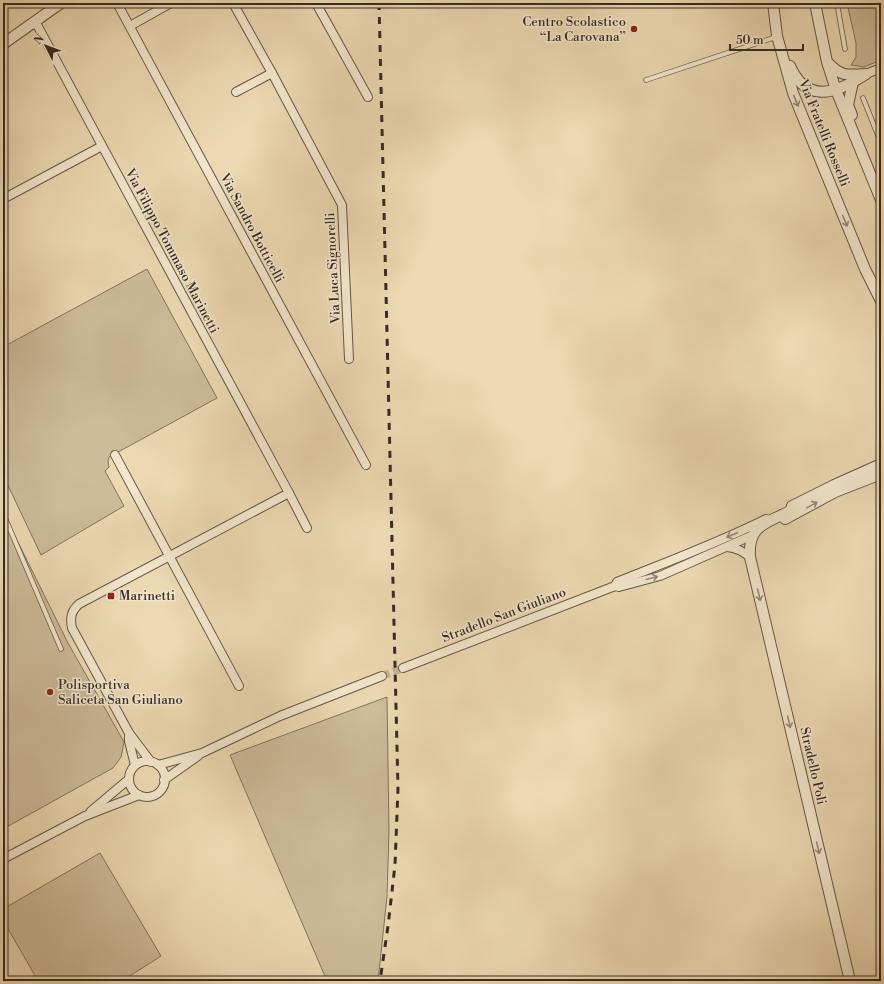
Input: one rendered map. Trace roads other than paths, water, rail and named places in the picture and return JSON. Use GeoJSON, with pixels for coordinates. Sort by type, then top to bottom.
{"type":"FeatureCollection","features":[{"type":"Feature","properties":{"kind":"street"},"geometry":{"type":"LineString","coordinates":[[3,44],[61,3]]}},
{"type":"Feature","properties":{"kind":"street","name":"Via Sandro Botticelli"},"geometry":{"type":"LineString","coordinates":[[117,3],[366,465]]}},
{"type":"Feature","properties":{"kind":"street"},"geometry":{"type":"LineString","coordinates":[[130,26],[171,3]]}},
{"type":"Feature","properties":{"kind":"street","name":"Via Luca Signorelli"},"geometry":{"type":"LineString","coordinates":[[233,3],[342,205],[349,359]]}},
{"type":"Feature","properties":{"kind":"street"},"geometry":{"type":"LineString","coordinates":[[316,3],[368,97]]}},
{"type":"Feature","properties":{"kind":"street","name":"Via Fratelli Rosselli"},"geometry":{"type":"LineString","coordinates":[[773,3],[777,36],[793,93],[865,268],[881,301]]}},
{"type":"Feature","properties":{"kind":"street","name":"Via Fratelli Rosselli"},"geometry":{"type":"LineString","coordinates":[[815,3],[828,62],[836,90],[881,200]]}},
{"type":"Feature","properties":{"kind":"street","name":"Via Filippo Tommaso Marinetti"},"geometry":{"type":"LineString","coordinates":[[35,21],[307,528]]}},
{"type":"Feature","properties":{"kind":"street"},"geometry":{"type":"LineString","coordinates":[[777,36],[794,76],[805,88],[818,93],[836,90],[881,68]]}},
{"type":"Feature","properties":{"kind":"street"},"geometry":{"type":"LineString","coordinates":[[828,62],[834,69],[844,75],[866,74]]}},
{"type":"Feature","properties":{"kind":"street"},"geometry":{"type":"LineString","coordinates":[[236,92],[272,73]]}},
{"type":"Feature","properties":{"kind":"street"},"geometry":{"type":"LineString","coordinates":[[853,82],[848,105],[870,160],[867,166]]}},
{"type":"Feature","properties":{"kind":"street"},"geometry":{"type":"LineString","coordinates":[[3,199],[102,146]]}},
{"type":"Feature","properties":{"kind":"street","name":"Via Fratelli Rosselli"},"geometry":{"type":"LineString","coordinates":[[865,268],[881,292]]}},
{"type":"Feature","properties":{"kind":"street"},"geometry":{"type":"LineString","coordinates":[[115,455],[239,686]]}},
{"type":"Feature","properties":{"kind":"street","name":"Stradello San Giuliano"},"geometry":{"type":"LineString","coordinates":[[615,586],[617,582],[744,530],[834,485],[881,464]]}},
{"type":"Feature","properties":{"kind":"street","name":"Stradello San Giuliano"},"geometry":{"type":"LineString","coordinates":[[403,668],[615,586],[619,587],[660,576],[753,535],[835,492],[881,474]]}},
{"type":"Feature","properties":{"kind":"street"},"geometry":{"type":"LineString","coordinates":[[129,779],[132,788],[139,795],[147,797],[155,795],[161,789],[164,780],[163,772],[154,764],[129,733],[72,628],[70,621],[74,608],[288,493]]}},
{"type":"Feature","properties":{"kind":"street","name":"Stradello San Giuliano"},"geometry":{"type":"LineString","coordinates":[[753,535],[756,529],[790,511],[792,506]]}},
{"type":"Feature","properties":{"kind":"street","name":"Stradello Poli"},"geometry":{"type":"LineString","coordinates":[[753,535],[750,548],[750,557],[850,981]]}},
{"type":"Feature","properties":{"kind":"street"},"geometry":{"type":"LineString","coordinates":[[726,547],[743,551],[750,557]]}},
{"type":"Feature","properties":{"kind":"street","name":"Stradello San Giuliano"},"geometry":{"type":"LineString","coordinates":[[670,561],[678,563],[702,554],[707,556]]}},
{"type":"Feature","properties":{"kind":"street"},"geometry":{"type":"LineString","coordinates":[[164,780],[202,753],[280,716],[382,676]]}},
{"type":"Feature","properties":{"kind":"street"},"geometry":{"type":"LineString","coordinates":[[129,733],[129,741],[135,765]]}},
{"type":"Feature","properties":{"kind":"street"},"geometry":{"type":"LineString","coordinates":[[86,816],[129,779],[135,765],[144,762],[154,764],[202,753]]}},
{"type":"Feature","properties":{"kind":"street"},"geometry":{"type":"LineString","coordinates":[[3,859],[86,816],[139,795]]}},
{"type":"Feature","properties":{"kind":"lane"},"geometry":{"type":"LineString","coordinates":[[837,3],[845,49]]}},
{"type":"Feature","properties":{"kind":"lane"},"geometry":{"type":"LineString","coordinates":[[646,80],[777,36]]}},
{"type":"Feature","properties":{"kind":"lane"},"geometry":{"type":"LineString","coordinates":[[863,98],[881,143]]}},
{"type":"Feature","properties":{"kind":"lane"},"geometry":{"type":"LineString","coordinates":[[3,513],[60,649]]}},
{"type":"Feature","properties":{"kind":"tunnel"},"geometry":{"type":"LineString","coordinates":[[382,676],[403,668]]}},
{"type":"Feature","properties":{"kind":"railway"},"geometry":{"type":"LineString","coordinates":[[379,3],[398,789],[395,865],[380,981]]}},
{"type":"Feature","properties":{"kind":"place","name":"Centro Scolastico “La Carovana”"},"geometry":{"type":"Point","coordinates":[634,29]}},
{"type":"Feature","properties":{"kind":"place","name":"Marinetti"},"geometry":{"type":"Point","coordinates":[111,596]}},
{"type":"Feature","properties":{"kind":"place","name":"Polisportiva Saliceta San Giuliano"},"geometry":{"type":"Point","coordinates":[50,692]}}]}
